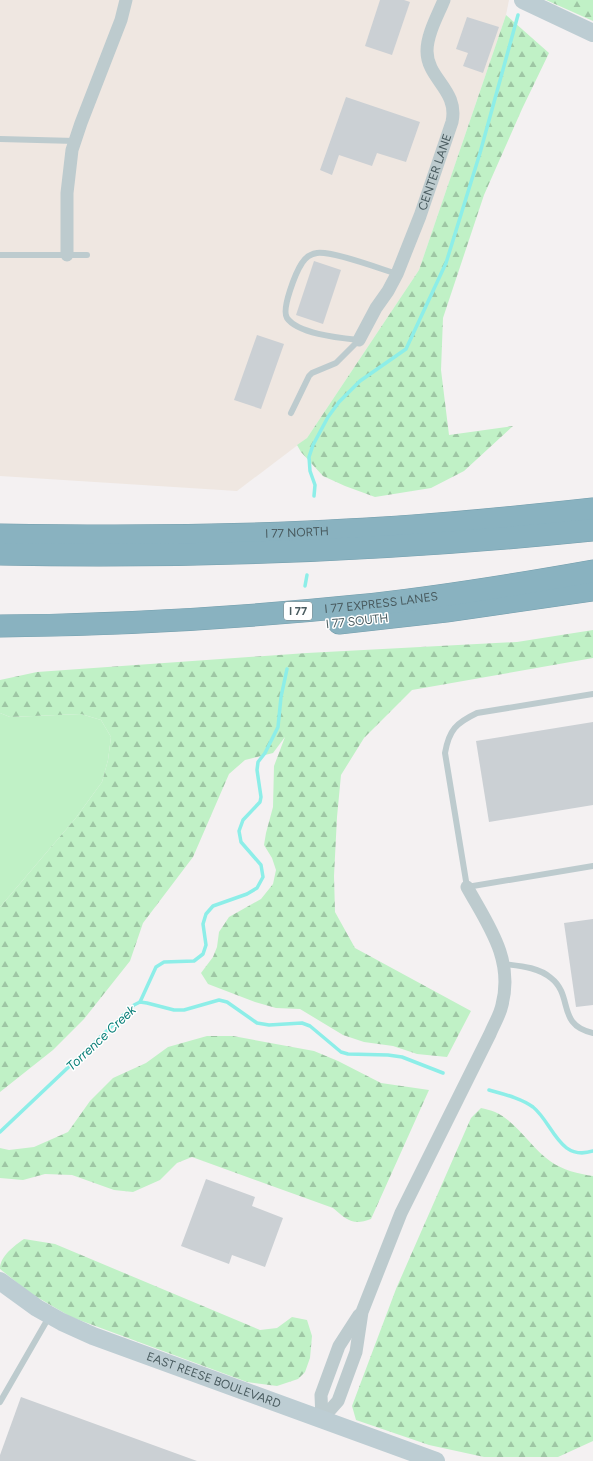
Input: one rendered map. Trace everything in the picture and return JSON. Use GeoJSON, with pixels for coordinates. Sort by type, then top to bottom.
{"type":"FeatureCollection","features":[{"type":"Feature","properties":{"kind":"highway","name":"I 77 NORTH"},"geometry":{"type":"LineString","coordinates":[[0,535],[172,536],[347,530],[449,523],[593,509]]}},
{"type":"Feature","properties":{"kind":"highway"},"geometry":{"type":"LineString","coordinates":[[0,554],[101,556],[260,553],[435,544],[593,530]]}},
{"type":"Feature","properties":{"kind":"highway","name":"I 77 EXPRESS LANES"},"geometry":{"type":"LineString","coordinates":[[0,626],[182,620],[357,606],[444,595],[593,572]]}},
{"type":"Feature","properties":{"kind":"highway","name":"I 77 SOUTH"},"geometry":{"type":"LineString","coordinates":[[0,641],[95,639],[271,629],[446,611],[593,590]]}},
{"type":"Feature","properties":{"kind":"street"},"geometry":{"type":"LineString","coordinates":[[67,255],[67,193],[72,150],[121,20],[126,0]]}},
{"type":"Feature","properties":{"kind":"street","name":"CENTER LANE"},"geometry":{"type":"LineString","coordinates":[[359,340],[376,308],[388,291],[396,274],[420,216],[454,115],[452,101],[444,86],[430,66],[427,49],[431,32],[444,0]]}},
{"type":"Feature","properties":{"kind":"street"},"geometry":{"type":"LineString","coordinates":[[523,0],[593,34]]}},
{"type":"Feature","properties":{"kind":"street"},"geometry":{"type":"LineString","coordinates":[[322,1419],[321,1395],[339,1346],[362,1312],[401,1213],[490,1034],[502,1006],[506,986],[504,964],[496,938],[467,887]]}},
{"type":"Feature","properties":{"kind":"street","name":"EAST REESE BOULEVARD"},"geometry":{"type":"LineString","coordinates":[[0,1281],[37,1308],[62,1322],[93,1336],[436,1461]]}},
{"type":"Feature","properties":{"kind":"street"},"geometry":{"type":"LineString","coordinates":[[322,1419],[338,1401],[356,1352],[362,1312]]}},
{"type":"Feature","properties":{"kind":"lane"},"geometry":{"type":"LineString","coordinates":[[0,139],[75,141]]}},
{"type":"Feature","properties":{"kind":"lane"},"geometry":{"type":"LineString","coordinates":[[359,340],[334,337],[303,329],[292,323],[286,317],[284,310],[286,300],[301,263],[309,256],[316,253],[328,253],[396,274]]}},
{"type":"Feature","properties":{"kind":"lane"},"geometry":{"type":"LineString","coordinates":[[0,255],[87,255]]}},
{"type":"Feature","properties":{"kind":"lane"},"geometry":{"type":"LineString","coordinates":[[291,413],[309,376],[312,373],[336,363],[359,340]]}},
{"type":"Feature","properties":{"kind":"lane"},"geometry":{"type":"LineString","coordinates":[[593,694],[477,713],[462,720],[453,730],[447,741],[445,754],[467,887],[593,866]]}},
{"type":"Feature","properties":{"kind":"lane"},"geometry":{"type":"LineString","coordinates":[[504,964],[540,971],[551,978],[559,986],[569,1018],[575,1026],[584,1031],[593,1033]]}},
{"type":"Feature","properties":{"kind":"lane"},"geometry":{"type":"LineString","coordinates":[[0,1402],[50,1315]]}},
{"type":"Feature","properties":{"kind":"shaded area"},"geometry":{"type":"Polygon","coordinates":[[[0,0],[509,0],[506,15],[419,270],[307,438],[237,491],[0,476],[0,0]]]}},
{"type":"Feature","properties":{"kind":"green space"},"geometry":{"type":"Polygon","coordinates":[[[546,0],[593,0],[593,21],[546,0]]]}},
{"type":"Feature","properties":{"kind":"green space"},"geometry":{"type":"Polygon","coordinates":[[[506,15],[549,53],[522,109],[484,195],[443,318],[441,370],[449,435],[513,426],[464,471],[431,488],[375,497],[323,476],[301,452],[297,445],[307,438],[419,270],[506,15]]]}},
{"type":"Feature","properties":{"kind":"green space"},"geometry":{"type":"Polygon","coordinates":[[[593,630],[593,658],[412,690],[364,738],[341,775],[334,876],[335,912],[355,948],[471,1011],[447,1057],[417,1054],[393,1046],[364,1042],[343,1035],[300,1009],[276,1008],[255,1002],[208,984],[201,973],[213,957],[217,947],[219,932],[229,917],[261,899],[273,884],[276,870],[272,858],[264,845],[273,807],[274,766],[285,737],[273,753],[245,760],[229,774],[193,857],[143,923],[130,961],[84,1019],[53,1050],[0,1092],[0,907],[75,819],[102,782],[108,760],[111,737],[101,720],[81,714],[10,717],[0,713],[0,680],[37,672],[307,653],[517,642],[593,630]]]}},
{"type":"Feature","properties":{"kind":"green space"},"geometry":{"type":"Polygon","coordinates":[[[0,713],[10,717],[81,714],[101,720],[111,737],[108,760],[102,782],[75,819],[0,907],[0,713]]]}},
{"type":"Feature","properties":{"kind":"green space"},"geometry":{"type":"Polygon","coordinates":[[[207,1036],[233,1036],[314,1051],[338,1061],[381,1083],[429,1090],[371,1219],[359,1222],[350,1221],[333,1208],[192,1157],[177,1163],[160,1180],[133,1192],[114,1190],[72,1175],[45,1174],[23,1180],[0,1178],[0,1148],[9,1150],[34,1147],[68,1132],[90,1101],[113,1078],[146,1063],[168,1047],[207,1036]]]}},
{"type":"Feature","properties":{"kind":"green space"},"geometry":{"type":"Polygon","coordinates":[[[481,1108],[493,1111],[503,1116],[517,1128],[543,1156],[555,1164],[571,1171],[593,1176],[593,1441],[558,1457],[484,1457],[429,1445],[356,1420],[352,1406],[396,1289],[471,1118],[481,1108]]]}},
{"type":"Feature","properties":{"kind":"green space"},"geometry":{"type":"Polygon","coordinates":[[[24,1239],[55,1244],[260,1330],[277,1328],[292,1317],[307,1320],[312,1336],[310,1358],[305,1372],[298,1379],[277,1386],[247,1382],[71,1317],[30,1293],[0,1269],[2,1260],[5,1256],[12,1248],[24,1239]]]}},
{"type":"Feature","properties":{"kind":"building"},"geometry":{"type":"Polygon","coordinates":[[[380,0],[404,0],[410,2],[392,55],[365,46],[380,0]]]}},
{"type":"Feature","properties":{"kind":"building"},"geometry":{"type":"Polygon","coordinates":[[[467,17],[499,27],[483,73],[463,66],[468,53],[456,49],[467,17]]]}},
{"type":"Feature","properties":{"kind":"building"},"geometry":{"type":"Polygon","coordinates":[[[346,97],[420,122],[406,162],[377,153],[372,166],[339,155],[332,175],[320,170],[346,97]]]}},
{"type":"Feature","properties":{"kind":"building"},"geometry":{"type":"Polygon","coordinates":[[[314,261],[341,270],[323,324],[296,315],[314,261]]]}},
{"type":"Feature","properties":{"kind":"building"},"geometry":{"type":"Polygon","coordinates":[[[257,335],[284,344],[261,409],[234,400],[257,335]]]}},
{"type":"Feature","properties":{"kind":"building"},"geometry":{"type":"Polygon","coordinates":[[[593,722],[593,805],[489,822],[476,741],[593,722]]]}},
{"type":"Feature","properties":{"kind":"building"},"geometry":{"type":"Polygon","coordinates":[[[593,919],[593,1005],[576,1007],[564,923],[593,919]]]}},
{"type":"Feature","properties":{"kind":"building"},"geometry":{"type":"Polygon","coordinates":[[[206,1179],[255,1197],[252,1206],[283,1218],[265,1267],[232,1255],[229,1264],[181,1246],[206,1179]]]}},
{"type":"Feature","properties":{"kind":"building"},"geometry":{"type":"Polygon","coordinates":[[[21,1397],[197,1461],[0,1461],[0,1455],[21,1397]]]}},
{"type":"Feature","properties":{"kind":"waterway"},"geometry":{"type":"LineString","coordinates":[[314,496],[315,485],[310,471],[309,457],[313,445],[328,417],[339,402],[360,381],[406,349],[446,263],[480,153],[518,15]]}},
{"type":"Feature","properties":{"kind":"waterway"},"geometry":{"type":"LineString","coordinates":[[305,586],[307,575]]}},
{"type":"Feature","properties":{"kind":"waterway"},"geometry":{"type":"LineString","coordinates":[[140,1002],[156,967],[164,962],[194,961],[203,954],[206,945],[203,924],[206,914],[213,906],[247,894],[257,888],[263,877],[261,865],[241,842],[239,831],[243,820],[260,802],[261,797],[257,770],[258,762],[265,753],[278,727],[281,697],[287,669]]}},
{"type":"Feature","properties":{"kind":"waterway","name":"Torrence Creek"},"geometry":{"type":"LineString","coordinates":[[0,1132],[134,1005],[140,1002],[174,1010],[184,1010],[219,1000],[227,1002],[257,1023],[269,1025],[302,1023],[310,1026],[341,1052],[348,1054],[388,1055],[402,1057],[443,1073]]}},
{"type":"Feature","properties":{"kind":"waterway","name":"Torrence Creek"},"geometry":{"type":"LineString","coordinates":[[489,1090],[517,1099],[533,1107],[564,1146],[572,1151],[581,1153],[593,1151]]}}]}
